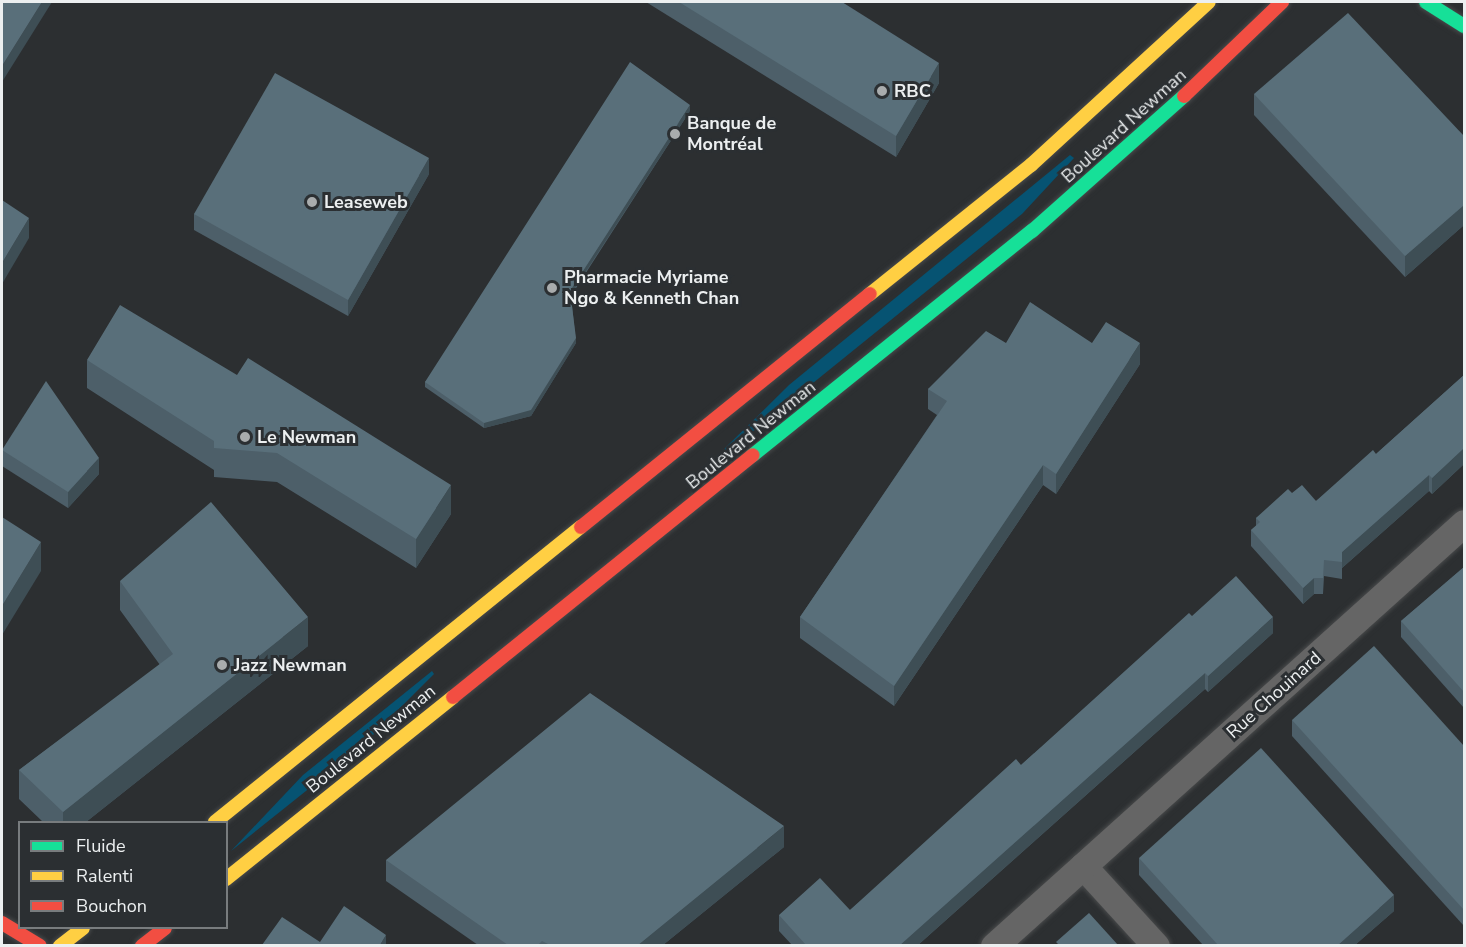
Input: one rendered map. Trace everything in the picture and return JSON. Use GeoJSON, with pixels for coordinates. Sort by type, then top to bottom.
{"type":"FeatureCollection","features":[{"type":"Feature","properties":{"kind":"main road","name":"Boulevard Newman"},"geometry":{"type":"LineString","coordinates":[[216,821],[1024,171],[1209,2]]}},
{"type":"Feature","properties":{"kind":"main road","name":"Boulevard Newman"},"geometry":{"type":"LineString","coordinates":[[228,877],[1032,231],[1132,146],[1282,2]]}},
{"type":"Feature","properties":{"kind":"main road"},"geometry":{"type":"LineString","coordinates":[[1426,2],[1464,26]]}},
{"type":"Feature","properties":{"kind":"main road"},"geometry":{"type":"LineString","coordinates":[[2,923],[40,945]]}},
{"type":"Feature","properties":{"kind":"main road"},"geometry":{"type":"LineString","coordinates":[[60,945],[80,929]]}},
{"type":"Feature","properties":{"kind":"main road"},"geometry":{"type":"LineString","coordinates":[[142,945],[162,929]]}},
{"type":"Feature","properties":{"kind":"street","name":"Rue Chouinard"},"geometry":{"type":"LineString","coordinates":[[994,945],[1464,523]]}},
{"type":"Feature","properties":{"kind":"street"},"geometry":{"type":"LineString","coordinates":[[1083,866],[1156,945]]}},
{"type":"Feature","properties":{"kind":"shaded area"},"geometry":{"type":"Polygon","coordinates":[[[1070,155],[1074,158],[1022,214],[719,459],[717,456],[789,385],[1070,155]]]}},
{"type":"Feature","properties":{"kind":"shaded area"},"geometry":{"type":"Polygon","coordinates":[[[432,671],[434,674],[361,747],[231,851],[303,775],[432,671]]]}},
{"type":"Feature","properties":{"kind":"building"},"geometry":{"type":"Polygon","coordinates":[[[2,2],[42,2],[2,66],[2,2]]]}},
{"type":"Feature","properties":{"kind":"building"},"geometry":{"type":"Polygon","coordinates":[[[679,2],[842,2],[939,63],[896,136],[679,2]]]}},
{"type":"Feature","properties":{"kind":"building"},"geometry":{"type":"Polygon","coordinates":[[[1348,13],[1464,136],[1464,205],[1405,256],[1254,94],[1348,13]]]}},
{"type":"Feature","properties":{"kind":"building"},"geometry":{"type":"Polygon","coordinates":[[[630,62],[690,105],[570,291],[576,338],[531,410],[484,423],[425,382],[630,62]]]}},
{"type":"Feature","properties":{"kind":"building","name":"Leaseweb"},"geometry":{"type":"Polygon","coordinates":[[[275,73],[429,158],[348,300],[194,214],[275,73]]]}},
{"type":"Feature","properties":{"kind":"building"},"geometry":{"type":"Polygon","coordinates":[[[2,200],[29,218],[2,263],[2,200]]]}},
{"type":"Feature","properties":{"kind":"building"},"geometry":{"type":"Polygon","coordinates":[[[1030,302],[1092,343],[1106,322],[1140,343],[1056,474],[1043,465],[894,686],[800,617],[947,401],[928,389],[986,331],[1006,343],[1030,302]]]}},
{"type":"Feature","properties":{"kind":"building","name":"Le Newman"},"geometry":{"type":"Polygon","coordinates":[[[120,305],[237,375],[248,358],[451,485],[416,539],[277,453],[214,448],[214,441],[87,360],[120,305]]]}},
{"type":"Feature","properties":{"kind":"building"},"geometry":{"type":"Polygon","coordinates":[[[1464,375],[1464,448],[1432,478],[1429,475],[1342,552],[1342,562],[1324,560],[1323,578],[1314,578],[1303,588],[1251,530],[1260,522],[1256,518],[1288,489],[1292,493],[1302,485],[1316,501],[1373,450],[1376,454],[1464,375]]]}},
{"type":"Feature","properties":{"kind":"building"},"geometry":{"type":"Polygon","coordinates":[[[46,381],[99,458],[68,492],[2,450],[46,381]]]}},
{"type":"Feature","properties":{"kind":"building","name":"Jazz Newman"},"geometry":{"type":"Polygon","coordinates":[[[211,502],[308,617],[63,812],[19,770],[173,654],[120,581],[211,502]]]}},
{"type":"Feature","properties":{"kind":"building"},"geometry":{"type":"Polygon","coordinates":[[[2,517],[41,542],[2,606],[2,517]]]}},
{"type":"Feature","properties":{"kind":"building"},"geometry":{"type":"Polygon","coordinates":[[[1464,567],[1464,692],[1401,621],[1464,567]]]}},
{"type":"Feature","properties":{"kind":"building"},"geometry":{"type":"Polygon","coordinates":[[[1236,576],[1273,617],[1208,676],[1205,673],[900,945],[806,945],[779,915],[820,878],[850,910],[1016,759],[1021,765],[1189,613],[1192,616],[1236,576]]]}},
{"type":"Feature","properties":{"kind":"building"},"geometry":{"type":"Polygon","coordinates":[[[1374,646],[1464,746],[1464,910],[1292,720],[1374,646]]]}},
{"type":"Feature","properties":{"kind":"building"},"geometry":{"type":"Polygon","coordinates":[[[590,693],[784,826],[638,945],[550,945],[542,941],[538,945],[508,945],[386,860],[590,693]]]}},
{"type":"Feature","properties":{"kind":"building"},"geometry":{"type":"Polygon","coordinates":[[[1261,748],[1394,895],[1338,945],[1218,945],[1139,858],[1261,748]]]}},
{"type":"Feature","properties":{"kind":"building"},"geometry":{"type":"Polygon","coordinates":[[[344,906],[386,935],[380,945],[262,945],[282,917],[320,942],[344,906]]]}},
{"type":"Feature","properties":{"kind":"building"},"geometry":{"type":"Polygon","coordinates":[[[1089,913],[1118,945],[1059,945],[1056,942],[1089,913]]]}},
{"type":"Feature","properties":{"kind":"traffic: fast"},"geometry":{"type":"LineString","coordinates":[[1426,2],[1464,26]]}},
{"type":"Feature","properties":{"kind":"traffic: fast"},"geometry":{"type":"LineString","coordinates":[[753,455],[1032,231],[1184,96]]}},
{"type":"Feature","properties":{"kind":"traffic: slow"},"geometry":{"type":"LineString","coordinates":[[870,294],[1031,165],[1209,2]]}},
{"type":"Feature","properties":{"kind":"traffic: slow"},"geometry":{"type":"LineString","coordinates":[[216,821],[581,527]]}},
{"type":"Feature","properties":{"kind":"traffic: slow"},"geometry":{"type":"LineString","coordinates":[[228,877],[453,697]]}},
{"type":"Feature","properties":{"kind":"traffic: slow"},"geometry":{"type":"LineString","coordinates":[[60,946],[82,929]]}},
{"type":"Feature","properties":{"kind":"traffic: jam"},"geometry":{"type":"LineString","coordinates":[[1184,96],[1282,2]]}},
{"type":"Feature","properties":{"kind":"traffic: jam"},"geometry":{"type":"LineString","coordinates":[[581,527],[870,294]]}},
{"type":"Feature","properties":{"kind":"traffic: jam"},"geometry":{"type":"LineString","coordinates":[[453,697],[753,455]]}},
{"type":"Feature","properties":{"kind":"traffic: jam"},"geometry":{"type":"LineString","coordinates":[[2,923],[40,946]]}},
{"type":"Feature","properties":{"kind":"traffic: jam"},"geometry":{"type":"LineString","coordinates":[[142,946],[164,929]]}},
{"type":"Feature","properties":{"kind":"place","name":"RBC"},"geometry":{"type":"Point","coordinates":[882,91]}},
{"type":"Feature","properties":{"kind":"place","name":"Banque de Montréal"},"geometry":{"type":"Point","coordinates":[675,134]}},
{"type":"Feature","properties":{"kind":"place","name":"Leaseweb"},"geometry":{"type":"Point","coordinates":[312,202]}},
{"type":"Feature","properties":{"kind":"place","name":"Pharmacie Myriame Ngo & Kenneth Chan"},"geometry":{"type":"Point","coordinates":[552,288]}},
{"type":"Feature","properties":{"kind":"place","name":"Le Newman"},"geometry":{"type":"Point","coordinates":[245,437]}},
{"type":"Feature","properties":{"kind":"place","name":"Jazz Newman"},"geometry":{"type":"Point","coordinates":[222,665]}}]}
